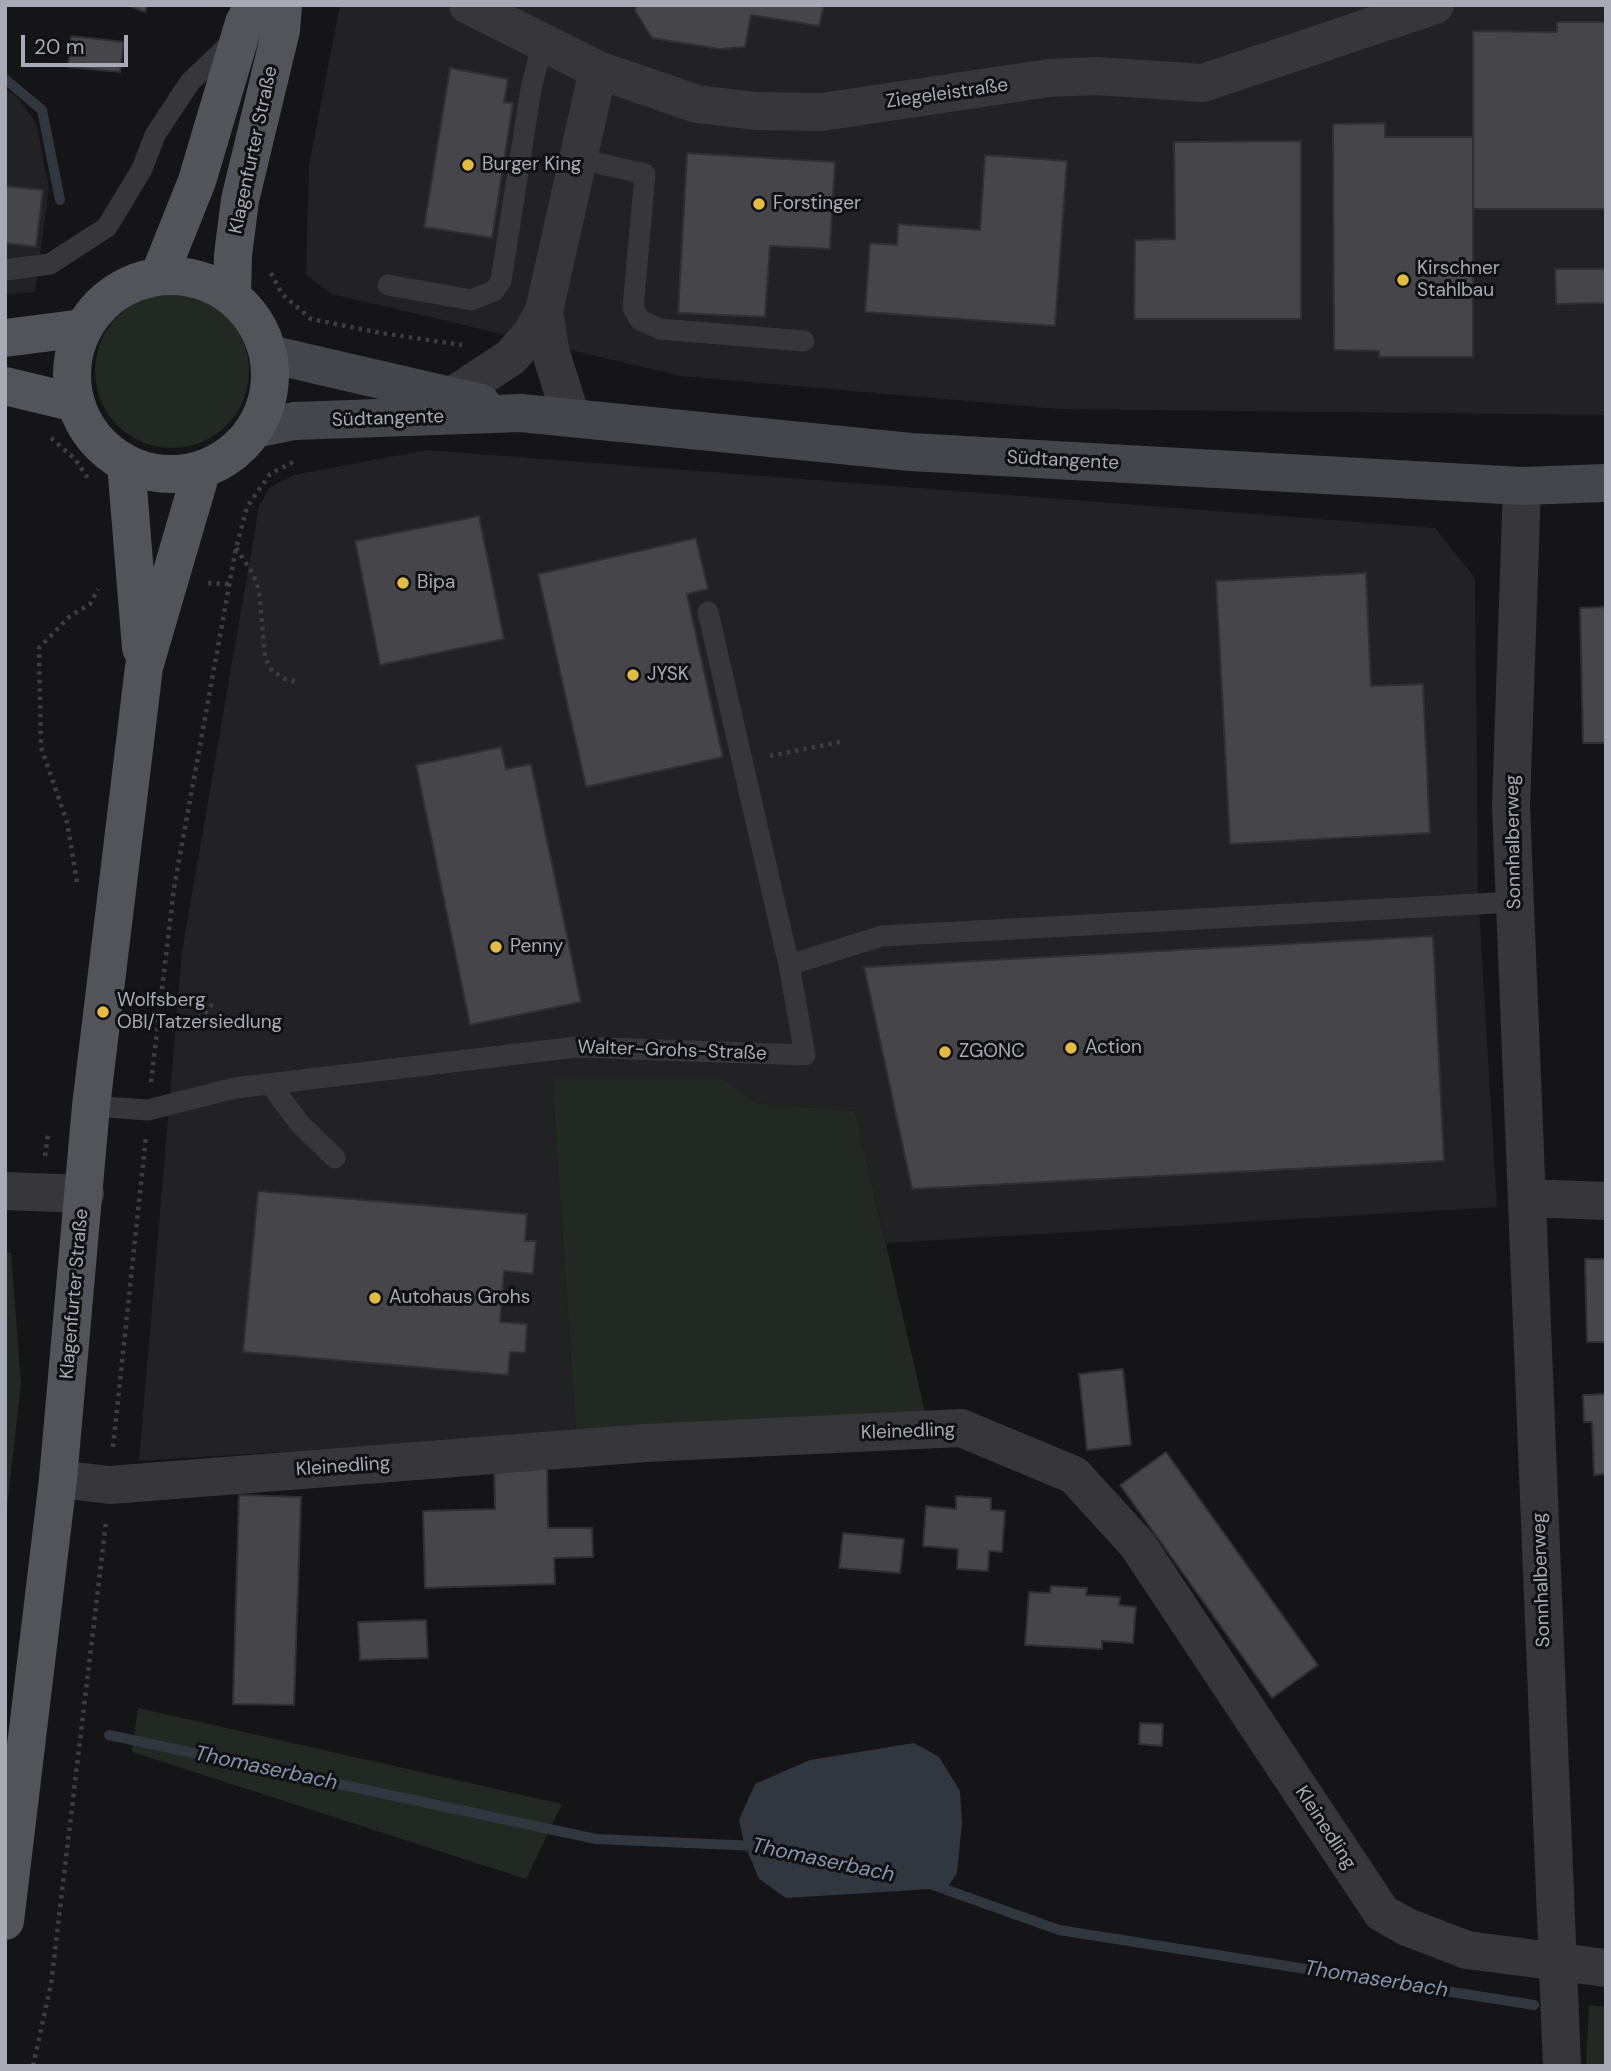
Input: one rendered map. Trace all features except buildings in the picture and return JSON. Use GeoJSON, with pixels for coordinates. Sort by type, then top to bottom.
{"type":"FeatureCollection","features":[{"type":"Feature","properties":{"kind":"main road","name":"Klagenfurter Straße"},"geometry":{"type":"LineString","coordinates":[[232,296],[233,256],[242,191],[281,30],[283,5]]}},
{"type":"Feature","properties":{"kind":"main road","name":"Klagenfurter Straße"},"geometry":{"type":"LineString","coordinates":[[159,276],[197,181],[247,20]]}},
{"type":"Feature","properties":{"kind":"main road"},"geometry":{"type":"LineString","coordinates":[[159,276],[185,276],[210,283],[232,296],[249,312],[261,332],[269,354],[269,393],[255,429],[222,460],[202,470],[176,474],[150,472],[126,463],[104,448],[86,427],[76,402],[72,377],[74,352],[83,328],[97,309],[115,293],[136,282],[159,276]]}},
{"type":"Feature","properties":{"kind":"main road"},"geometry":{"type":"LineString","coordinates":[[5,338],[83,328]]}},
{"type":"Feature","properties":{"kind":"main road","name":"Südtangente"},"geometry":{"type":"LineString","coordinates":[[269,354],[521,413]]}},
{"type":"Feature","properties":{"kind":"main road"},"geometry":{"type":"LineString","coordinates":[[5,386],[76,402]]}},
{"type":"Feature","properties":{"kind":"main road","name":"Südtangente"},"geometry":{"type":"LineString","coordinates":[[255,429],[294,421],[521,413],[911,452],[1522,486],[1606,483]]}},
{"type":"Feature","properties":{"kind":"main road","name":"Klagenfurter Straße"},"geometry":{"type":"LineString","coordinates":[[126,463],[144,667]]}},
{"type":"Feature","properties":{"kind":"main road","name":"Klagenfurter Straße"},"geometry":{"type":"LineString","coordinates":[[5,1921],[58,1479],[91,1106],[144,667],[202,470]]}},
{"type":"Feature","properties":{"kind":"street","name":"Ziegeleistraße"},"geometry":{"type":"LineString","coordinates":[[468,5],[598,70],[696,104],[756,111],[822,112],[1049,78],[1096,76],[1203,83],[1435,5]]}},
{"type":"Feature","properties":{"kind":"street"},"geometry":{"type":"LineString","coordinates":[[452,396],[511,356],[531,333],[544,311],[598,70]]}},
{"type":"Feature","properties":{"kind":"street"},"geometry":{"type":"LineString","coordinates":[[544,311],[550,350],[571,417]]}},
{"type":"Feature","properties":{"kind":"street","name":"Sonnhalberweg"},"geometry":{"type":"LineString","coordinates":[[1522,486],[1511,806],[1562,2066]]}},
{"type":"Feature","properties":{"kind":"street"},"geometry":{"type":"LineString","coordinates":[[23,1191],[85,1194]]}},
{"type":"Feature","properties":{"kind":"street"},"geometry":{"type":"LineString","coordinates":[[1527,1198],[1606,1202]]}},
{"type":"Feature","properties":{"kind":"street","name":"Kleinedling"},"geometry":{"type":"LineString","coordinates":[[58,1479],[110,1485],[646,1443],[961,1428],[1074,1475],[1137,1544],[1382,1913],[1407,1927],[1467,1950],[1556,1961]]}},
{"type":"Feature","properties":{"kind":"street"},"geometry":{"type":"LineString","coordinates":[[1556,1961],[1606,1968]]}},
{"type":"Feature","properties":{"kind":"lane"},"geometry":{"type":"LineString","coordinates":[[5,270],[50,264],[107,227],[136,181],[155,135],[190,82],[247,20]]}},
{"type":"Feature","properties":{"kind":"lane"},"geometry":{"type":"LineString","coordinates":[[388,285],[471,300],[494,292],[501,281],[531,89],[543,41]]}},
{"type":"Feature","properties":{"kind":"lane"},"geometry":{"type":"LineString","coordinates":[[580,159],[645,174],[633,308],[640,320],[660,329],[804,341]]}},
{"type":"Feature","properties":{"kind":"lane","name":"Walter-Grohs-Straße"},"geometry":{"type":"LineString","coordinates":[[91,1106],[148,1111],[235,1088],[576,1047],[805,1055],[789,965],[708,612]]}},
{"type":"Feature","properties":{"kind":"lane"},"geometry":{"type":"LineString","coordinates":[[789,965],[882,936],[1515,902]]}},
{"type":"Feature","properties":{"kind":"lane"},"geometry":{"type":"LineString","coordinates":[[270,1084],[300,1124],[335,1158]]}},
{"type":"Feature","properties":{"kind":"path"},"geometry":{"type":"LineString","coordinates":[[45,433],[75,459],[92,486]]}},
{"type":"Feature","properties":{"kind":"path"},"geometry":{"type":"LineString","coordinates":[[33,2066],[51,1984],[82,1738],[110,1485],[122,1338],[174,888],[236,548],[247,507],[270,474],[300,458]]}},
{"type":"Feature","properties":{"kind":"path"},"geometry":{"type":"LineString","coordinates":[[236,548],[244,557],[259,591],[265,657],[272,671],[298,682]]}},
{"type":"Feature","properties":{"kind":"path"},"geometry":{"type":"LineString","coordinates":[[76,891],[78,877],[67,822],[41,747],[39,648],[69,617],[90,604],[101,583]]}},
{"type":"Feature","properties":{"kind":"path"},"geometry":{"type":"LineString","coordinates":[[742,762],[840,742]]}},
{"type":"Feature","properties":{"kind":"path"},"geometry":{"type":"LineString","coordinates":[[157,1026],[188,1024],[205,1013],[213,1003]]}},
{"type":"Feature","properties":{"kind":"path"},"geometry":{"type":"LineString","coordinates":[[23,1191],[49,1124]]}},
{"type":"Feature","properties":{"kind":"shaded area"},"geometry":{"type":"Polygon","coordinates":[[[340,5],[1606,5],[1606,415],[1060,409],[681,376],[332,294],[306,275],[309,165],[340,5]]]}},
{"type":"Feature","properties":{"kind":"shaded area"},"geometry":{"type":"Polygon","coordinates":[[[5,89],[15,95],[36,122],[49,188],[35,292],[5,294],[5,89]]]}},
{"type":"Feature","properties":{"kind":"shaded area"},"geometry":{"type":"Polygon","coordinates":[[[172,294],[202,300],[227,316],[243,341],[249,371],[243,401],[227,426],[202,442],[172,448],[142,442],[117,426],[101,401],[95,371],[101,341],[117,316],[142,300],[172,294]]]}},
{"type":"Feature","properties":{"kind":"shaded area"},"geometry":{"type":"Polygon","coordinates":[[[427,450],[1435,528],[1475,578],[1478,892],[1497,1207],[886,1243],[855,1111],[756,1103],[724,1079],[552,1079],[576,1433],[139,1461],[182,952],[259,507],[269,488],[294,475],[427,450]]]}},
{"type":"Feature","properties":{"kind":"shaded area"},"geometry":{"type":"Polygon","coordinates":[[[552,1079],[724,1079],[756,1103],[855,1111],[925,1412],[576,1433],[552,1079]]]}},
{"type":"Feature","properties":{"kind":"shaded area"},"geometry":{"type":"Polygon","coordinates":[[[5,1252],[11,1253],[21,1384],[5,1525],[5,1252]]]}},
{"type":"Feature","properties":{"kind":"shaded area"},"geometry":{"type":"Polygon","coordinates":[[[138,1708],[562,1804],[526,1879],[132,1752],[138,1708]]]}},
{"type":"Feature","properties":{"kind":"shaded area"},"geometry":{"type":"Polygon","coordinates":[[[1589,2005],[1606,2007],[1606,2066],[1586,2066],[1589,2005]]]}},
{"type":"Feature","properties":{"kind":"water"},"geometry":{"type":"Polygon","coordinates":[[[914,1743],[939,1757],[960,1791],[962,1823],[957,1873],[947,1888],[786,1898],[759,1879],[744,1843],[739,1820],[755,1784],[810,1760],[914,1743]]]}},
{"type":"Feature","properties":{"kind":"waterway","name":"Thomaserbach"},"geometry":{"type":"LineString","coordinates":[[5,79],[42,110],[60,200]]}},
{"type":"Feature","properties":{"kind":"waterway","name":"Thomaserbach"},"geometry":{"type":"LineString","coordinates":[[109,1735],[596,1839],[757,1846]]}},
{"type":"Feature","properties":{"kind":"waterway","name":"Thomaserbach"},"geometry":{"type":"LineString","coordinates":[[933,1885],[1059,1930],[1534,2005]]}},
{"type":"Feature","properties":{"kind":"place","name":"Burger King"},"geometry":{"type":"Point","coordinates":[468,165]}},
{"type":"Feature","properties":{"kind":"place","name":"Forstinger"},"geometry":{"type":"Point","coordinates":[759,204]}},
{"type":"Feature","properties":{"kind":"place","name":"Kirschner Stahlbau"},"geometry":{"type":"Point","coordinates":[1403,280]}},
{"type":"Feature","properties":{"kind":"place","name":"Bipa"},"geometry":{"type":"Point","coordinates":[403,583]}},
{"type":"Feature","properties":{"kind":"place","name":"JYSK"},"geometry":{"type":"Point","coordinates":[633,675]}},
{"type":"Feature","properties":{"kind":"place","name":"Penny"},"geometry":{"type":"Point","coordinates":[496,947]}},
{"type":"Feature","properties":{"kind":"place","name":"Wolfsberg OBI/Tatzersiedlung"},"geometry":{"type":"Point","coordinates":[103,1012]}},
{"type":"Feature","properties":{"kind":"place","name":"Action"},"geometry":{"type":"Point","coordinates":[1071,1048]}},
{"type":"Feature","properties":{"kind":"place","name":"ZGONC"},"geometry":{"type":"Point","coordinates":[945,1052]}},
{"type":"Feature","properties":{"kind":"place","name":"Autohaus Grohs"},"geometry":{"type":"Point","coordinates":[375,1298]}}]}
